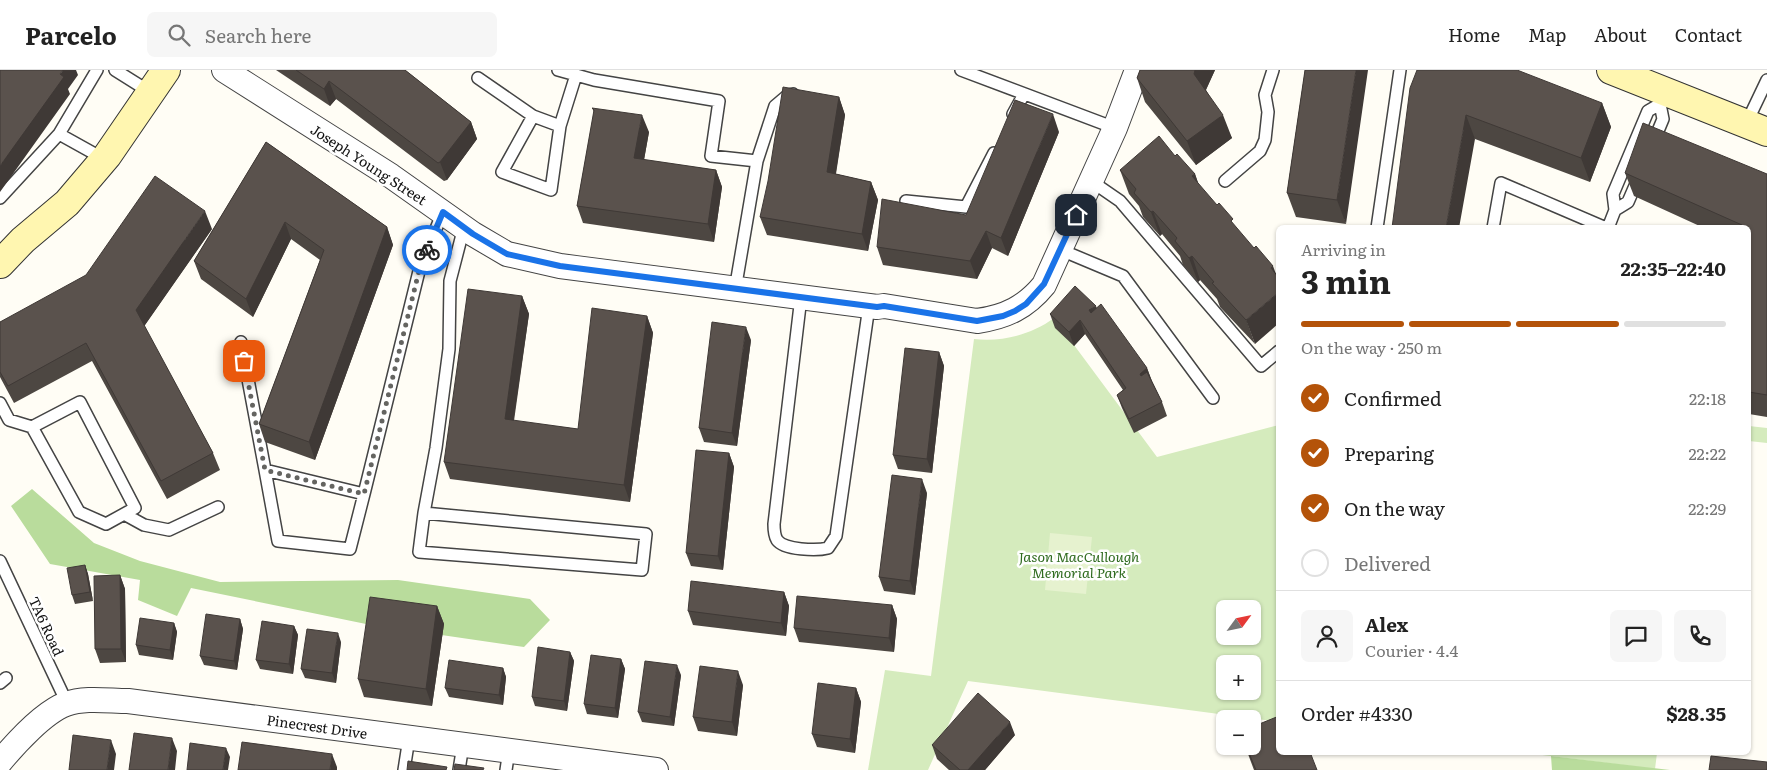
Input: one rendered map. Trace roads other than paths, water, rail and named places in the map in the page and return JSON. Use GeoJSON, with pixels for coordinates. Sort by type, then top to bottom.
{"type":"FeatureCollection","features":[{"type":"Feature","properties":{"kind":"street"},"geometry":{"type":"LineString","coordinates":[[7,252],[66,203],[104,159],[166,70]]}},
{"type":"Feature","properties":{"kind":"street","name":"Joseph Young Street"},"geometry":{"type":"LineString","coordinates":[[224,70],[390,176],[507,254],[560,266],[735,290],[869,306],[884,306],[977,321],[1003,316],[1015,311],[1036,295],[1048,279],[1115,128],[1137,70]]}},
{"type":"Feature","properties":{"kind":"street"},"geometry":{"type":"LineString","coordinates":[[1611,70],[1663,98],[1756,128]]}},
{"type":"Feature","properties":{"kind":"street","name":"Pinecrest Drive"},"geometry":{"type":"LineString","coordinates":[[0,762],[27,733],[52,712],[67,703],[88,700],[128,701],[463,745],[508,760],[656,770]]}},
{"type":"Feature","properties":{"kind":"lane"},"geometry":{"type":"LineString","coordinates":[[0,198],[59,134],[97,70]]}},
{"type":"Feature","properties":{"kind":"lane"},"geometry":{"type":"LineString","coordinates":[[115,70],[150,92]]}},
{"type":"Feature","properties":{"kind":"lane"},"geometry":{"type":"LineString","coordinates":[[558,70],[594,80],[719,101],[711,156],[757,161]]}},
{"type":"Feature","properties":{"kind":"lane"},"geometry":{"type":"LineString","coordinates":[[961,70],[1115,128]]}},
{"type":"Feature","properties":{"kind":"lane"},"geometry":{"type":"LineString","coordinates":[[1225,181],[1260,151],[1265,140],[1268,112],[1265,95],[1273,70]]}},
{"type":"Feature","properties":{"kind":"lane"},"geometry":{"type":"LineString","coordinates":[[1377,225],[1400,70]]}},
{"type":"Feature","properties":{"kind":"lane"},"geometry":{"type":"LineString","coordinates":[[534,116],[502,172],[551,190],[560,126],[576,75]]}},
{"type":"Feature","properties":{"kind":"lane"},"geometry":{"type":"LineString","coordinates":[[478,78],[534,116],[560,126]]}},
{"type":"Feature","properties":{"kind":"lane"},"geometry":{"type":"LineString","coordinates":[[1756,128],[1767,80]]}},
{"type":"Feature","properties":{"kind":"lane"},"geometry":{"type":"LineString","coordinates":[[735,290],[757,161],[775,106],[788,94],[807,92]]}},
{"type":"Feature","properties":{"kind":"lane"},"geometry":{"type":"LineString","coordinates":[[1006,128],[1024,94]]}},
{"type":"Feature","properties":{"kind":"lane"},"geometry":{"type":"LineString","coordinates":[[1615,210],[1628,202],[1646,161],[1663,119],[1663,98]]}},
{"type":"Feature","properties":{"kind":"lane"},"geometry":{"type":"LineString","coordinates":[[1608,225],[1615,210],[1613,194],[1648,111],[1663,98]]}},
{"type":"Feature","properties":{"kind":"lane"},"geometry":{"type":"LineString","coordinates":[[59,134],[104,159]]}},
{"type":"Feature","properties":{"kind":"lane"},"geometry":{"type":"LineString","coordinates":[[906,202],[966,207],[997,146]]}},
{"type":"Feature","properties":{"kind":"lane"},"geometry":{"type":"LineString","coordinates":[[1091,181],[1120,201],[1261,366],[1276,354]]}},
{"type":"Feature","properties":{"kind":"lane"},"geometry":{"type":"LineString","coordinates":[[1494,225],[1501,183],[1600,225]]}},
{"type":"Feature","properties":{"kind":"lane"},"geometry":{"type":"LineString","coordinates":[[240,342],[278,541],[350,549],[420,267],[443,212]]}},
{"type":"Feature","properties":{"kind":"lane"},"geometry":{"type":"LineString","coordinates":[[424,513],[646,534],[642,570],[419,552],[424,513],[436,448],[449,349],[450,281],[464,227]]}},
{"type":"Feature","properties":{"kind":"lane"},"geometry":{"type":"LineString","coordinates":[[1061,250],[1123,276],[1213,398]]}},
{"type":"Feature","properties":{"kind":"lane"},"geometry":{"type":"LineString","coordinates":[[801,297],[774,531],[777,539],[783,545],[808,550],[819,551],[828,548],[836,536],[869,306]]}},
{"type":"Feature","properties":{"kind":"lane"},"geometry":{"type":"LineString","coordinates":[[0,403],[9,420],[32,428],[79,512],[106,524],[135,508],[80,402],[32,428]]}},
{"type":"Feature","properties":{"kind":"lane"},"geometry":{"type":"LineString","coordinates":[[265,470],[364,494]]}},
{"type":"Feature","properties":{"kind":"lane"},"geometry":{"type":"LineString","coordinates":[[124,514],[144,525],[169,530],[218,507]]}},
{"type":"Feature","properties":{"kind":"lane","name":"TA6 Road"},"geometry":{"type":"LineString","coordinates":[[0,562],[67,703]]}},
{"type":"Feature","properties":{"kind":"lane"},"geometry":{"type":"LineString","coordinates":[[404,770],[409,738]]}},
{"type":"Feature","properties":{"kind":"lane"},"geometry":{"type":"LineString","coordinates":[[459,770],[463,745]]}},
{"type":"Feature","properties":{"kind":"park label","name":"Jason MacCullough Memorial Park"},"geometry":{"type":"Point","coordinates":[1079,564]}}]}
